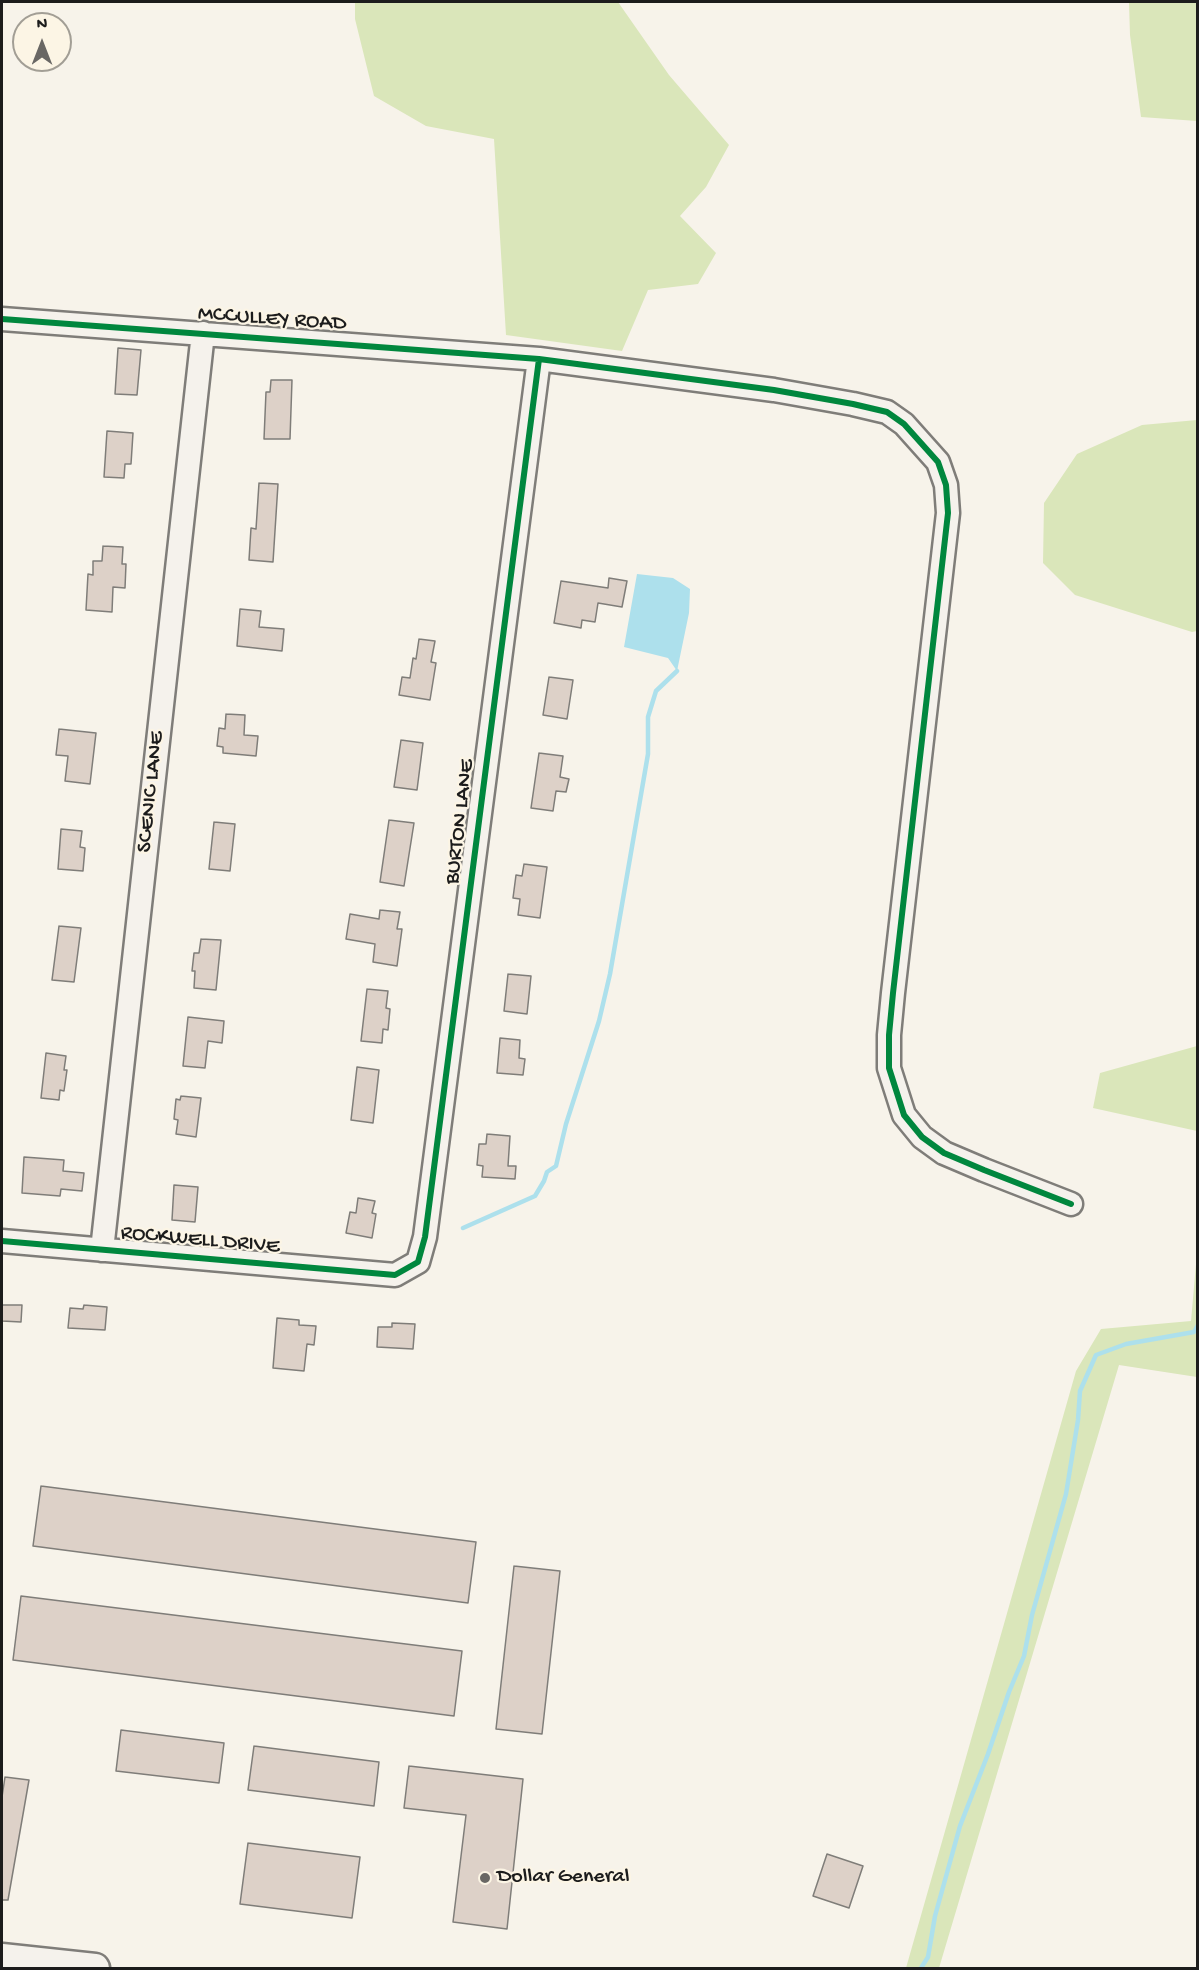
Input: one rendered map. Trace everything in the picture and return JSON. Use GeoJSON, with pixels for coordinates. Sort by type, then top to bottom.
{"type":"FeatureCollection","features":[{"type":"Feature","properties":{"kind":"main road"},"geometry":{"type":"LineString","coordinates":[[2,1958],[95,1968]]}},
{"type":"Feature","properties":{"kind":"street","name":"MCCULLEY ROAD"},"geometry":{"type":"LineString","coordinates":[[2,319],[539,359],[774,390],[887,412],[904,424],[938,462],[946,485],[948,513],[892,993],[889,1068],[904,1115],[922,1137],[944,1153],[1071,1204]]}},
{"type":"Feature","properties":{"kind":"street","name":"SCENIC LANE"},"geometry":{"type":"LineString","coordinates":[[102,1250],[203,333]]}},
{"type":"Feature","properties":{"kind":"street","name":"BURTON LANE"},"geometry":{"type":"LineString","coordinates":[[395,1275],[418,1262],[425,1236],[539,359]]}},
{"type":"Feature","properties":{"kind":"street","name":"ROCKWELL DRIVE"},"geometry":{"type":"LineString","coordinates":[[2,1241],[395,1275]]}},
{"type":"Feature","properties":{"kind":"green space"},"geometry":{"type":"Polygon","coordinates":[[[355,2],[618,2],[669,75],[729,145],[706,187],[680,216],[716,253],[698,284],[648,290],[622,351],[506,335],[494,139],[426,126],[374,96],[355,19],[355,2]]]}},
{"type":"Feature","properties":{"kind":"green space"},"geometry":{"type":"Polygon","coordinates":[[[1129,2],[1197,2],[1197,121],[1141,117],[1130,35],[1129,2]]]}},
{"type":"Feature","properties":{"kind":"green space"},"geometry":{"type":"Polygon","coordinates":[[[1197,420],[1197,631],[1192,632],[1075,595],[1043,563],[1044,503],[1077,454],[1142,425],[1197,420]]]}},
{"type":"Feature","properties":{"kind":"green space"},"geometry":{"type":"Polygon","coordinates":[[[1197,1046],[1197,1131],[1093,1108],[1100,1073],[1197,1046]]]}},
{"type":"Feature","properties":{"kind":"green space"},"geometry":{"type":"Polygon","coordinates":[[[1197,1253],[1197,1377],[1119,1365],[939,1968],[906,1968],[1076,1371],[1101,1329],[1191,1321],[1197,1253]]]}},
{"type":"Feature","properties":{"kind":"water"},"geometry":{"type":"Polygon","coordinates":[[[637,574],[673,578],[690,589],[689,613],[677,671],[668,658],[624,647],[637,574]]]}},
{"type":"Feature","properties":{"kind":"building"},"geometry":{"type":"Polygon","coordinates":[[[118,348],[141,350],[137,395],[115,394],[118,348]]]}},
{"type":"Feature","properties":{"kind":"building"},"geometry":{"type":"Polygon","coordinates":[[[271,380],[292,380],[290,439],[264,439],[266,392],[270,392],[271,380]]]}},
{"type":"Feature","properties":{"kind":"building"},"geometry":{"type":"Polygon","coordinates":[[[107,431],[133,433],[131,464],[125,464],[124,478],[104,477],[107,431]]]}},
{"type":"Feature","properties":{"kind":"building"},"geometry":{"type":"Polygon","coordinates":[[[259,483],[278,484],[273,562],[249,560],[251,528],[256,529],[259,483]]]}},
{"type":"Feature","properties":{"kind":"building"},"geometry":{"type":"Polygon","coordinates":[[[103,546],[123,547],[122,564],[126,564],[125,588],[113,587],[112,612],[86,610],[88,574],[93,575],[93,561],[102,561],[103,546]]]}},
{"type":"Feature","properties":{"kind":"building"},"geometry":{"type":"Polygon","coordinates":[[[609,578],[627,581],[622,607],[598,603],[595,622],[582,620],[581,628],[554,623],[561,581],[608,588],[609,578]]]}},
{"type":"Feature","properties":{"kind":"building"},"geometry":{"type":"Polygon","coordinates":[[[240,609],[261,611],[259,627],[284,629],[282,651],[237,646],[240,609]]]}},
{"type":"Feature","properties":{"kind":"building"},"geometry":{"type":"Polygon","coordinates":[[[419,639],[435,641],[431,662],[436,663],[430,700],[399,695],[402,677],[410,678],[419,639]]]}},
{"type":"Feature","properties":{"kind":"building"},"geometry":{"type":"Polygon","coordinates":[[[549,677],[573,680],[567,719],[543,715],[549,677]]]}},
{"type":"Feature","properties":{"kind":"building"},"geometry":{"type":"Polygon","coordinates":[[[226,714],[245,715],[244,735],[258,736],[256,756],[223,753],[223,747],[217,746],[219,728],[225,729],[226,714]]]}},
{"type":"Feature","properties":{"kind":"building"},"geometry":{"type":"Polygon","coordinates":[[[59,729],[96,733],[90,784],[65,781],[68,756],[56,755],[59,729]]]}},
{"type":"Feature","properties":{"kind":"building"},"geometry":{"type":"Polygon","coordinates":[[[401,740],[423,743],[417,790],[394,787],[401,740]]]}},
{"type":"Feature","properties":{"kind":"building"},"geometry":{"type":"Polygon","coordinates":[[[539,753],[563,756],[560,777],[569,779],[566,792],[556,791],[553,811],[531,808],[539,753]]]}},
{"type":"Feature","properties":{"kind":"building"},"geometry":{"type":"Polygon","coordinates":[[[389,820],[414,823],[404,886],[380,882],[389,820]]]}},
{"type":"Feature","properties":{"kind":"building"},"geometry":{"type":"Polygon","coordinates":[[[214,822],[235,824],[230,871],[209,869],[214,822]]]}},
{"type":"Feature","properties":{"kind":"building"},"geometry":{"type":"Polygon","coordinates":[[[61,829],[82,831],[80,847],[85,848],[83,871],[58,869],[61,829]]]}},
{"type":"Feature","properties":{"kind":"building"},"geometry":{"type":"Polygon","coordinates":[[[524,864],[547,867],[540,918],[518,915],[520,899],[513,898],[516,875],[522,876],[524,864]]]}},
{"type":"Feature","properties":{"kind":"building"},"geometry":{"type":"Polygon","coordinates":[[[380,910],[400,912],[397,929],[402,929],[397,966],[373,962],[375,944],[346,939],[350,914],[379,919],[380,910]]]}},
{"type":"Feature","properties":{"kind":"building"},"geometry":{"type":"Polygon","coordinates":[[[59,926],[81,928],[74,982],[52,980],[59,926]]]}},
{"type":"Feature","properties":{"kind":"building"},"geometry":{"type":"Polygon","coordinates":[[[201,939],[221,940],[216,990],[194,988],[195,971],[192,971],[194,953],[199,953],[201,939]]]}},
{"type":"Feature","properties":{"kind":"building"},"geometry":{"type":"Polygon","coordinates":[[[508,974],[531,976],[527,1014],[504,1011],[508,974]]]}},
{"type":"Feature","properties":{"kind":"building"},"geometry":{"type":"Polygon","coordinates":[[[367,989],[388,991],[386,1008],[390,1009],[388,1030],[383,1029],[382,1043],[361,1041],[367,989]]]}},
{"type":"Feature","properties":{"kind":"building"},"geometry":{"type":"Polygon","coordinates":[[[188,1017],[224,1021],[222,1043],[208,1041],[205,1068],[183,1066],[188,1017]]]}},
{"type":"Feature","properties":{"kind":"building"},"geometry":{"type":"Polygon","coordinates":[[[500,1038],[520,1040],[519,1058],[525,1059],[523,1075],[497,1073],[500,1038]]]}},
{"type":"Feature","properties":{"kind":"building"},"geometry":{"type":"Polygon","coordinates":[[[46,1053],[66,1056],[64,1091],[60,1090],[59,1100],[41,1098],[46,1053]]]}},
{"type":"Feature","properties":{"kind":"building"},"geometry":{"type":"Polygon","coordinates":[[[357,1067],[379,1070],[373,1123],[351,1120],[357,1067]]]}},
{"type":"Feature","properties":{"kind":"building"},"geometry":{"type":"Polygon","coordinates":[[[181,1096],[201,1098],[196,1137],[176,1134],[178,1120],[174,1119],[176,1099],[180,1100],[181,1096]]]}},
{"type":"Feature","properties":{"kind":"building"},"geometry":{"type":"Polygon","coordinates":[[[487,1134],[510,1136],[508,1166],[516,1166],[515,1179],[482,1177],[483,1166],[477,1165],[479,1144],[486,1144],[487,1134]]]}},
{"type":"Feature","properties":{"kind":"building"},"geometry":{"type":"Polygon","coordinates":[[[24,1157],[64,1160],[63,1171],[84,1173],[82,1191],[61,1189],[60,1196],[22,1193],[24,1157]]]}},
{"type":"Feature","properties":{"kind":"building"},"geometry":{"type":"Polygon","coordinates":[[[174,1185],[198,1187],[195,1222],[172,1220],[174,1185]]]}},
{"type":"Feature","properties":{"kind":"building"},"geometry":{"type":"Polygon","coordinates":[[[358,1198],[375,1201],[372,1213],[376,1214],[372,1238],[346,1233],[350,1212],[356,1213],[358,1198]]]}},
{"type":"Feature","properties":{"kind":"building"},"geometry":{"type":"Polygon","coordinates":[[[2,1305],[22,1305],[21,1322],[2,1321],[2,1305]]]}},
{"type":"Feature","properties":{"kind":"building"},"geometry":{"type":"Polygon","coordinates":[[[84,1305],[107,1307],[105,1330],[68,1328],[70,1308],[83,1309],[84,1305]]]}},
{"type":"Feature","properties":{"kind":"building"},"geometry":{"type":"Polygon","coordinates":[[[277,1318],[299,1320],[299,1325],[316,1326],[314,1345],[307,1344],[304,1371],[273,1368],[277,1318]]]}},
{"type":"Feature","properties":{"kind":"building"},"geometry":{"type":"Polygon","coordinates":[[[392,1323],[415,1324],[413,1349],[377,1347],[378,1327],[392,1327],[392,1323]]]}},
{"type":"Feature","properties":{"kind":"building"},"geometry":{"type":"Polygon","coordinates":[[[41,1486],[476,1542],[468,1603],[33,1546],[41,1486]]]}},
{"type":"Feature","properties":{"kind":"building"},"geometry":{"type":"Polygon","coordinates":[[[514,1566],[560,1571],[542,1734],[496,1729],[514,1566]]]}},
{"type":"Feature","properties":{"kind":"building"},"geometry":{"type":"Polygon","coordinates":[[[21,1596],[462,1651],[454,1716],[13,1660],[21,1596]]]}},
{"type":"Feature","properties":{"kind":"building"},"geometry":{"type":"Polygon","coordinates":[[[121,1730],[224,1743],[219,1783],[116,1771],[121,1730]]]}},
{"type":"Feature","properties":{"kind":"building"},"geometry":{"type":"Polygon","coordinates":[[[254,1746],[379,1762],[374,1806],[248,1790],[254,1746]]]}},
{"type":"Feature","properties":{"kind":"building"},"geometry":{"type":"Polygon","coordinates":[[[409,1766],[523,1779],[507,1929],[453,1922],[466,1815],[404,1808],[409,1766]]]}},
{"type":"Feature","properties":{"kind":"building"},"geometry":{"type":"Polygon","coordinates":[[[5,1777],[29,1780],[8,1900],[2,1900],[2,1797],[5,1777]]]}},
{"type":"Feature","properties":{"kind":"building"},"geometry":{"type":"Polygon","coordinates":[[[248,1843],[360,1857],[352,1918],[240,1904],[248,1843]]]}},
{"type":"Feature","properties":{"kind":"building"},"geometry":{"type":"Polygon","coordinates":[[[827,1854],[863,1866],[849,1908],[813,1896],[827,1854]]]}},
{"type":"Feature","properties":{"kind":"waterway"},"geometry":{"type":"LineString","coordinates":[[463,1228],[535,1196],[547,1172],[556,1166],[566,1124],[599,1021],[610,974],[648,754],[648,717],[656,691],[677,671]]}},
{"type":"Feature","properties":{"kind":"waterway"},"geometry":{"type":"LineString","coordinates":[[921,1968],[928,1957],[935,1916],[960,1826],[1024,1656],[1032,1615],[1066,1494],[1078,1420],[1080,1391],[1096,1355],[1126,1344],[1194,1332],[1198,1325]]}},
{"type":"Feature","properties":{"kind":"cycle path"},"geometry":{"type":"LineString","coordinates":[[2,319],[539,359],[774,390],[853,404],[887,412],[904,424],[938,462],[946,485],[948,513],[893,993],[889,1068],[904,1115],[922,1137],[944,1153],[1071,1204]]}},
{"type":"Feature","properties":{"kind":"cycle path"},"geometry":{"type":"LineString","coordinates":[[2,1241],[395,1275],[418,1262],[425,1237],[539,359]]}},
{"type":"Feature","properties":{"kind":"place","name":"Dollar General"},"geometry":{"type":"Point","coordinates":[485,1878]}}]}
